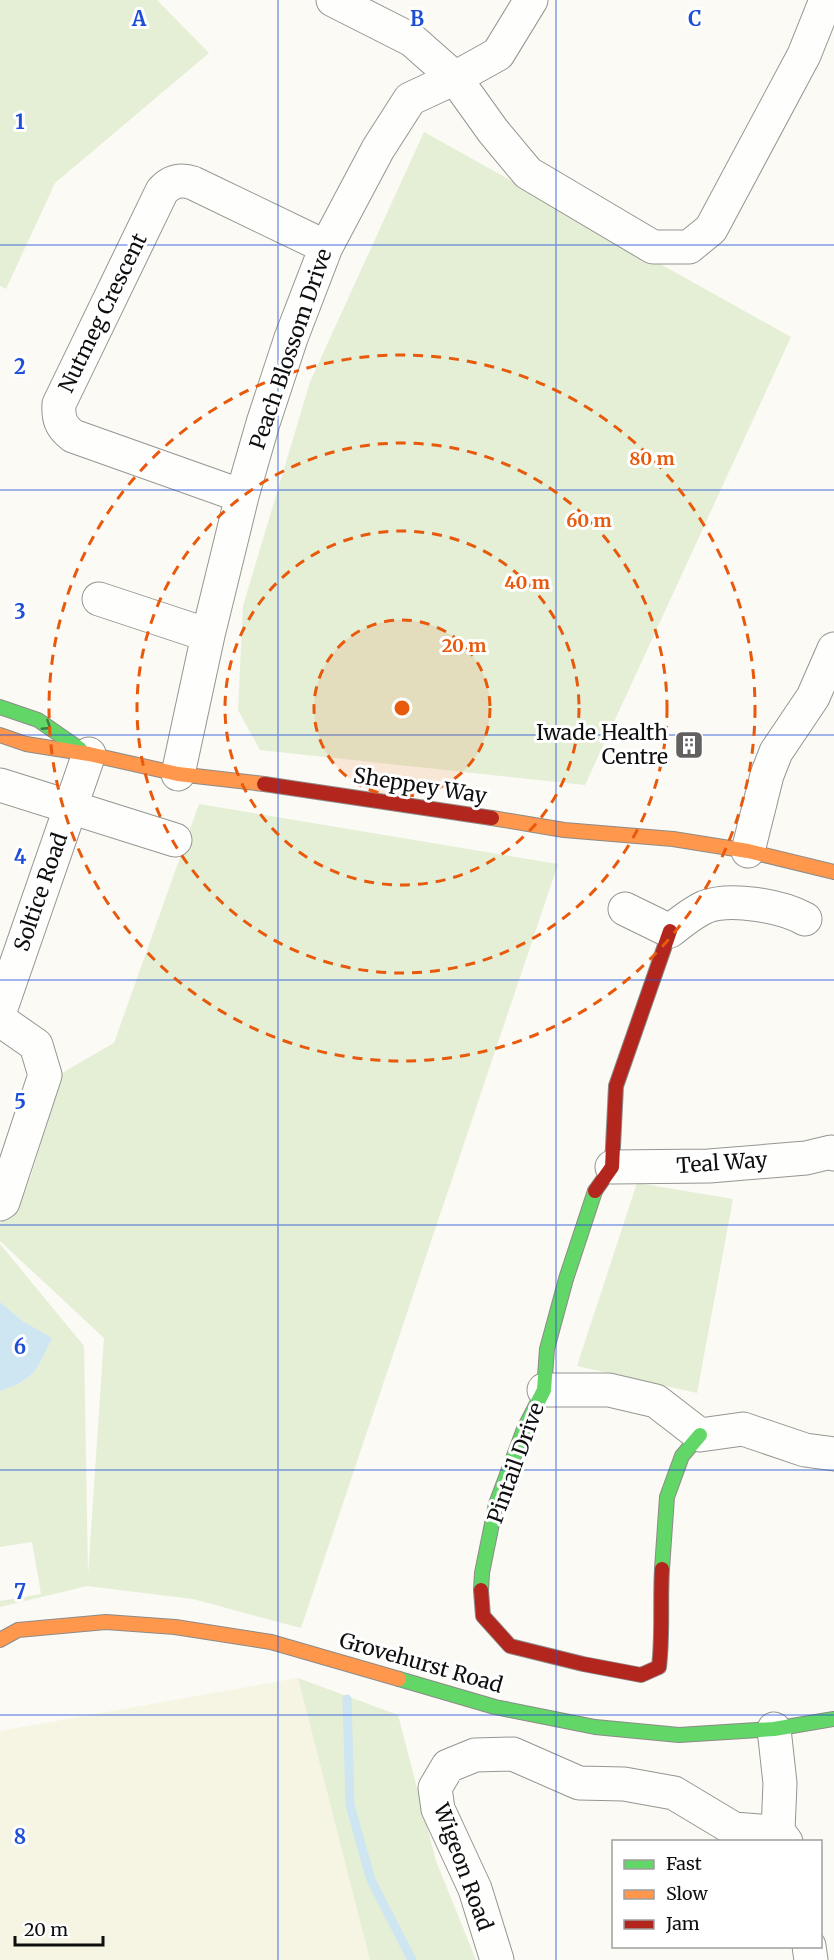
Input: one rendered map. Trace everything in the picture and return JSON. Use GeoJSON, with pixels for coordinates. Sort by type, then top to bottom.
{"type":"FeatureCollection","features":[{"type":"Feature","properties":{"kind":"street"},"geometry":{"type":"LineString","coordinates":[[333,0],[412,40],[455,78],[493,131],[528,173],[653,247],[688,247],[711,229],[804,56],[826,0]]}},
{"type":"Feature","properties":{"kind":"street","name":"Peach Blossom Drive"},"geometry":{"type":"LineString","coordinates":[[178,774],[208,635],[242,496],[291,338],[326,247],[378,149],[410,99],[498,54],[531,0]]}},
{"type":"Feature","properties":{"kind":"street","name":"Nutmeg Crescent"},"geometry":{"type":"LineString","coordinates":[[242,496],[73,436],[60,422],[59,404],[162,191],[168,184],[185,180],[193,183],[326,247]]}},
{"type":"Feature","properties":{"kind":"street"},"geometry":{"type":"LineString","coordinates":[[99,599],[208,635]]}},
{"type":"Feature","properties":{"kind":"street"},"geometry":{"type":"LineString","coordinates":[[748,851],[767,775],[776,752],[823,701],[834,649]]}},
{"type":"Feature","properties":{"kind":"street"},"geometry":{"type":"LineString","coordinates":[[0,707],[38,720],[89,754]]}},
{"type":"Feature","properties":{"kind":"street","name":"Sheppey Way"},"geometry":{"type":"LineString","coordinates":[[0,735],[26,744],[89,754],[178,774],[420,806],[564,830],[673,839],[748,851],[834,872]]}},
{"type":"Feature","properties":{"kind":"street","name":"Soltice Road"},"geometry":{"type":"LineString","coordinates":[[0,1011],[89,754]]}},
{"type":"Feature","properties":{"kind":"street","name":"Soltice Road"},"geometry":{"type":"LineString","coordinates":[[0,785],[174,840]]}},
{"type":"Feature","properties":{"kind":"street"},"geometry":{"type":"LineString","coordinates":[[612,1167],[616,1086],[670,932],[686,918],[706,907],[737,903],[790,911],[805,919]]}},
{"type":"Feature","properties":{"kind":"street"},"geometry":{"type":"LineString","coordinates":[[625,909],[670,932]]}},
{"type":"Feature","properties":{"kind":"street"},"geometry":{"type":"LineString","coordinates":[[0,1020],[36,1045],[45,1075],[3,1202],[0,1204]]}},
{"type":"Feature","properties":{"kind":"street","name":"Teal Way"},"geometry":{"type":"LineString","coordinates":[[612,1167],[709,1166],[806,1158],[833,1149]]}},
{"type":"Feature","properties":{"kind":"street","name":"Pintail Drive"},"geometry":{"type":"LineString","coordinates":[[612,1167],[594,1192],[547,1349],[544,1390],[524,1429],[496,1504],[483,1573],[481,1599],[483,1616],[510,1646],[641,1675],[659,1666],[662,1639],[660,1599],[667,1497],[682,1456],[700,1435]]}},
{"type":"Feature","properties":{"kind":"street"},"geometry":{"type":"LineString","coordinates":[[544,1390],[609,1390],[656,1401],[700,1435],[743,1429],[805,1450],[834,1454]]}},
{"type":"Feature","properties":{"kind":"street","name":"Grovehurst Road"},"geometry":{"type":"LineString","coordinates":[[0,1640],[18,1630],[106,1622],[175,1627],[271,1642],[495,1707],[595,1727],[679,1735],[774,1729],[834,1719]]}},
{"type":"Feature","properties":{"kind":"street"},"geometry":{"type":"LineString","coordinates":[[774,1729],[780,1783],[782,1836]]}},
{"type":"Feature","properties":{"kind":"street","name":"Wigeon Road"},"geometry":{"type":"LineString","coordinates":[[497,1960],[475,1889],[438,1809],[435,1788],[448,1766],[475,1755],[513,1754],[579,1783],[624,1784],[674,1793],[734,1829],[782,1836]]}},
{"type":"Feature","properties":{"kind":"shaded area"},"geometry":{"type":"Polygon","coordinates":[[[298,1678],[370,1960],[0,1960],[0,1731],[298,1678]]]}},
{"type":"Feature","properties":{"kind":"green space"},"geometry":{"type":"Polygon","coordinates":[[[0,0],[157,0],[209,53],[55,183],[6,289],[0,286],[0,0]]]}},
{"type":"Feature","properties":{"kind":"green space"},"geometry":{"type":"Polygon","coordinates":[[[424,132],[791,337],[585,785],[260,750],[238,710],[243,606],[310,382],[424,132]]]}},
{"type":"Feature","properties":{"kind":"green space"},"geometry":{"type":"Polygon","coordinates":[[[199,804],[558,864],[301,1628],[193,1599],[87,1586],[0,1607],[0,1601],[41,1594],[32,1542],[0,1547],[0,1391],[28,1378],[38,1365],[51,1338],[24,1322],[0,1302],[0,1244],[84,1346],[88,1575],[104,1338],[0,1241],[0,1223],[17,1210],[31,1176],[62,1073],[114,1043],[199,804]]]}},
{"type":"Feature","properties":{"kind":"green space"},"geometry":{"type":"Polygon","coordinates":[[[637,1183],[733,1199],[697,1393],[577,1366],[637,1183]]]}},
{"type":"Feature","properties":{"kind":"green space"},"geometry":{"type":"Polygon","coordinates":[[[298,1678],[398,1715],[436,1861],[476,1960],[370,1960],[298,1678]]]}},
{"type":"Feature","properties":{"kind":"water"},"geometry":{"type":"Polygon","coordinates":[[[0,1302],[24,1322],[52,1338],[34,1372],[21,1382],[0,1391],[0,1302]]]}},
{"type":"Feature","properties":{"kind":"waterway"},"geometry":{"type":"LineString","coordinates":[[347,1699],[350,1805],[371,1880],[412,1960]]}},
{"type":"Feature","properties":{"kind":"traffic: fast"},"geometry":{"type":"LineString","coordinates":[[0,707],[38,720],[80,749]]}},
{"type":"Feature","properties":{"kind":"traffic: fast"},"geometry":{"type":"LineString","coordinates":[[481,1590],[482,1573],[496,1504],[524,1429],[544,1390],[547,1349],[566,1279],[595,1191]]}},
{"type":"Feature","properties":{"kind":"traffic: fast"},"geometry":{"type":"LineString","coordinates":[[662,1569],[667,1497],[682,1456],[700,1435]]}},
{"type":"Feature","properties":{"kind":"traffic: fast"},"geometry":{"type":"LineString","coordinates":[[399,1679],[495,1707],[595,1727],[679,1735],[774,1729],[834,1719]]}},
{"type":"Feature","properties":{"kind":"traffic: slow"},"geometry":{"type":"LineString","coordinates":[[0,735],[26,744],[89,754],[178,774],[264,784]]}},
{"type":"Feature","properties":{"kind":"traffic: slow"},"geometry":{"type":"LineString","coordinates":[[492,818],[564,830],[673,839],[748,851],[834,872]]}},
{"type":"Feature","properties":{"kind":"traffic: slow"},"geometry":{"type":"LineString","coordinates":[[0,1640],[18,1630],[106,1622],[175,1627],[271,1642],[399,1679]]}},
{"type":"Feature","properties":{"kind":"traffic: jam"},"geometry":{"type":"LineString","coordinates":[[264,784],[492,818]]}},
{"type":"Feature","properties":{"kind":"traffic: jam"},"geometry":{"type":"LineString","coordinates":[[595,1191],[612,1167],[616,1086],[670,931]]}},
{"type":"Feature","properties":{"kind":"traffic: jam"},"geometry":{"type":"LineString","coordinates":[[481,1590],[483,1616],[510,1646],[641,1675],[659,1667],[662,1569]]}},
{"type":"Feature","properties":{"kind":"place","name":"Iwade Health Centre"},"geometry":{"type":"Point","coordinates":[689,745]}}]}
